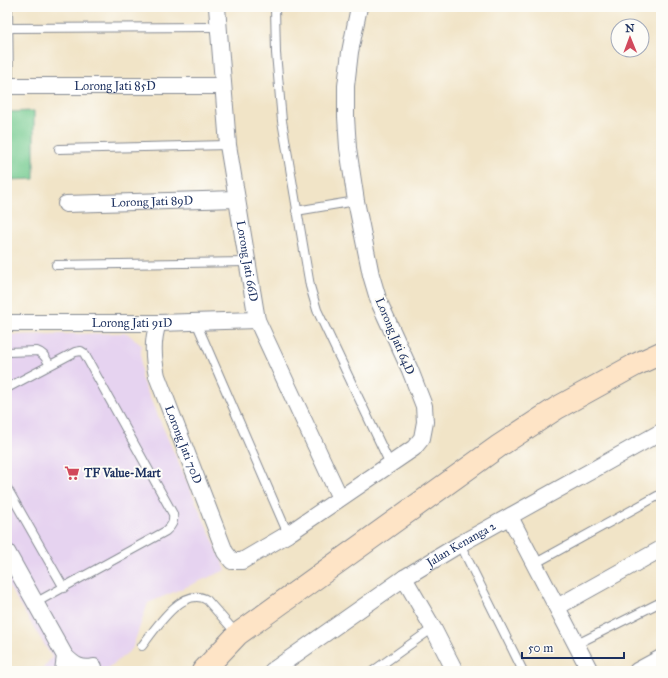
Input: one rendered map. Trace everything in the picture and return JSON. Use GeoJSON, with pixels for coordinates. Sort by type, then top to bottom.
{"type":"FeatureCollection","features":[{"type":"Feature","properties":{"kind":"main road"},"geometry":{"type":"LineString","coordinates":[[203,671],[238,634],[499,446],[551,412],[628,368],[661,353]]}},
{"type":"Feature","properties":{"kind":"street","name":"Lorong Jati 66D"},"geometry":{"type":"LineString","coordinates":[[217,7],[222,86],[228,145],[246,262],[257,320],[340,498]]}},
{"type":"Feature","properties":{"kind":"street","name":"Lorong Jati 64D"},"geometry":{"type":"LineString","coordinates":[[232,561],[242,560],[288,534],[414,448],[422,438],[425,422],[424,406],[377,295],[366,256],[348,148],[346,86],[356,8]]}},
{"type":"Feature","properties":{"kind":"street","name":"Lorong Jati 85D"},"geometry":{"type":"LineString","coordinates":[[8,86],[222,86]]}},
{"type":"Feature","properties":{"kind":"street","name":"Lorong Jati 89D"},"geometry":{"type":"LineString","coordinates":[[66,204],[237,199]]}},
{"type":"Feature","properties":{"kind":"street","name":"Lorong Jati 91D"},"geometry":{"type":"LineString","coordinates":[[7,322],[158,323],[257,320]]}},
{"type":"Feature","properties":{"kind":"street","name":"Lorong Jati 70D"},"geometry":{"type":"LineString","coordinates":[[158,323],[153,345],[153,360],[157,376],[225,552],[232,561]]}},
{"type":"Feature","properties":{"kind":"street","name":"Jalan Kenanga 2"},"geometry":{"type":"LineString","coordinates":[[272,671],[404,578],[460,544],[661,432]]}},
{"type":"Feature","properties":{"kind":"street"},"geometry":{"type":"LineString","coordinates":[[510,517],[577,644],[585,669]]}},
{"type":"Feature","properties":{"kind":"street"},"geometry":{"type":"LineString","coordinates":[[558,607],[661,549]]}},
{"type":"Feature","properties":{"kind":"street"},"geometry":{"type":"LineString","coordinates":[[7,552],[36,603],[64,664],[87,669],[94,667]]}},
{"type":"Feature","properties":{"kind":"street"},"geometry":{"type":"LineString","coordinates":[[404,578],[433,628],[455,671]]}},
{"type":"Feature","properties":{"kind":"street"},"geometry":{"type":"LineString","coordinates":[[637,671],[661,658]]}},
{"type":"Feature","properties":{"kind":"lane"},"geometry":{"type":"LineString","coordinates":[[8,7],[8,86]]}},
{"type":"Feature","properties":{"kind":"lane"},"geometry":{"type":"LineString","coordinates":[[275,7],[276,53],[282,121],[296,211],[316,310],[390,464]]}},
{"type":"Feature","properties":{"kind":"lane"},"geometry":{"type":"LineString","coordinates":[[7,28],[218,27]]}},
{"type":"Feature","properties":{"kind":"lane"},"geometry":{"type":"LineString","coordinates":[[59,149],[228,145]]}},
{"type":"Feature","properties":{"kind":"lane"},"geometry":{"type":"LineString","coordinates":[[296,211],[356,200]]}},
{"type":"Feature","properties":{"kind":"lane"},"geometry":{"type":"LineString","coordinates":[[56,264],[246,262]]}},
{"type":"Feature","properties":{"kind":"lane"},"geometry":{"type":"LineString","coordinates":[[196,322],[288,534]]}},
{"type":"Feature","properties":{"kind":"lane"},"geometry":{"type":"LineString","coordinates":[[7,388],[74,352],[81,351],[86,355],[174,514],[174,520],[171,527],[166,531],[36,603]]}},
{"type":"Feature","properties":{"kind":"lane"},"geometry":{"type":"LineString","coordinates":[[7,352],[41,352],[50,365]]}},
{"type":"Feature","properties":{"kind":"lane"},"geometry":{"type":"LineString","coordinates":[[7,488],[64,588]]}},
{"type":"Feature","properties":{"kind":"lane"},"geometry":{"type":"LineString","coordinates":[[534,564],[661,494]]}},
{"type":"Feature","properties":{"kind":"lane"},"geometry":{"type":"LineString","coordinates":[[460,544],[523,671]]}},
{"type":"Feature","properties":{"kind":"lane"},"geometry":{"type":"LineString","coordinates":[[142,646],[162,619],[175,606],[191,597],[201,597],[207,600],[238,634]]}},
{"type":"Feature","properties":{"kind":"lane"},"geometry":{"type":"LineString","coordinates":[[577,644],[661,602]]}},
{"type":"Feature","properties":{"kind":"lane"},"geometry":{"type":"LineString","coordinates":[[373,671],[433,628]]}},
{"type":"Feature","properties":{"kind":"shaded area"},"geometry":{"type":"Polygon","coordinates":[[[127,333],[141,345],[141,378],[226,570],[148,603],[132,649],[105,671],[41,671],[52,657],[7,584],[7,335],[127,333]]]}},
{"type":"Feature","properties":{"kind":"green space"},"geometry":{"type":"Polygon","coordinates":[[[34,111],[34,179],[7,180],[7,112],[34,111]]]}},
{"type":"Feature","properties":{"kind":"place","name":"TF Value-Mart"},"geometry":{"type":"Point","coordinates":[72,473]}}]}
